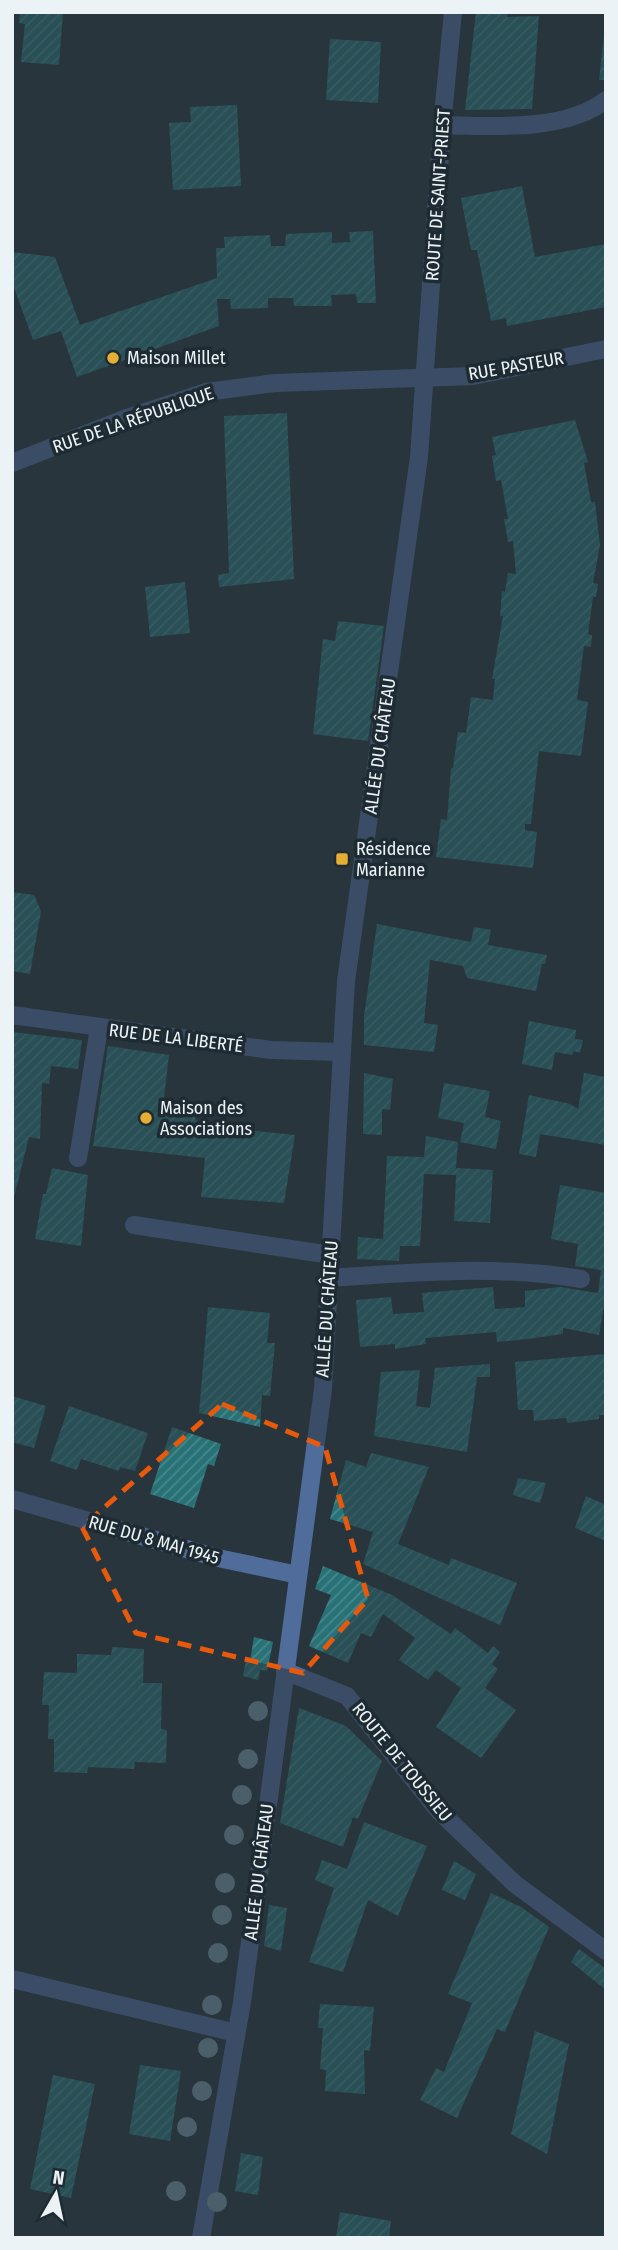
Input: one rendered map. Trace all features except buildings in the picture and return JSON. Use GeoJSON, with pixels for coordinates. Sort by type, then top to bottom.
{"type":"FeatureCollection","features":[{"type":"Feature","properties":{"kind":"street","name":"ROUTE DE SAINT-PRIEST"},"geometry":{"type":"LineString","coordinates":[[425,378],[442,125],[453,12]]}},
{"type":"Feature","properties":{"kind":"street"},"geometry":{"type":"LineString","coordinates":[[442,125],[566,121],[592,111],[606,100]]}},
{"type":"Feature","properties":{"kind":"street","name":"RUE PASTEUR"},"geometry":{"type":"LineString","coordinates":[[425,378],[473,376],[606,349]]}},
{"type":"Feature","properties":{"kind":"street","name":"RUE DE LA RÉPUBLIQUE"},"geometry":{"type":"LineString","coordinates":[[12,463],[127,418],[206,392],[275,383],[425,378]]}},
{"type":"Feature","properties":{"kind":"street","name":"ALLÉE DU CHÂTEAU"},"geometry":{"type":"LineString","coordinates":[[201,2238],[236,2033],[323,1389],[346,981],[408,547],[425,378]]}},
{"type":"Feature","properties":{"kind":"street","name":"RUE DE LA LIBERTÉ"},"geometry":{"type":"LineString","coordinates":[[12,1015],[271,1050],[340,1052]]}},
{"type":"Feature","properties":{"kind":"street"},"geometry":{"type":"LineString","coordinates":[[78,1158],[99,1028]]}},
{"type":"Feature","properties":{"kind":"street"},"geometry":{"type":"LineString","coordinates":[[134,1225],[331,1255]]}},
{"type":"Feature","properties":{"kind":"street"},"geometry":{"type":"LineString","coordinates":[[330,1278],[460,1268],[531,1271],[581,1279]]}},
{"type":"Feature","properties":{"kind":"street","name":"RUE DU 8 MAI 1945"},"geometry":{"type":"LineString","coordinates":[[12,1499],[218,1558],[298,1575]]}},
{"type":"Feature","properties":{"kind":"street","name":"ROUTE DE TOUSSIEU"},"geometry":{"type":"LineString","coordinates":[[285,1671],[347,1696],[438,1810],[515,1884],[606,1951]]}},
{"type":"Feature","properties":{"kind":"street"},"geometry":{"type":"LineString","coordinates":[[12,1979],[236,2033]]}},
{"type":"Feature","properties":{"kind":"highlighted area"},"geometry":{"type":"Polygon","coordinates":[[[222,1404],[325,1447],[368,1599],[303,1673],[136,1633],[82,1527],[222,1404]]]}},
{"type":"Feature","properties":{"kind":"place","name":"Maison Millet"},"geometry":{"type":"Point","coordinates":[113,358]}},
{"type":"Feature","properties":{"kind":"place","name":"Résidence Marianne"},"geometry":{"type":"Point","coordinates":[342,859]}},
{"type":"Feature","properties":{"kind":"place","name":"Maison des Associations"},"geometry":{"type":"Point","coordinates":[146,1118]}}]}
